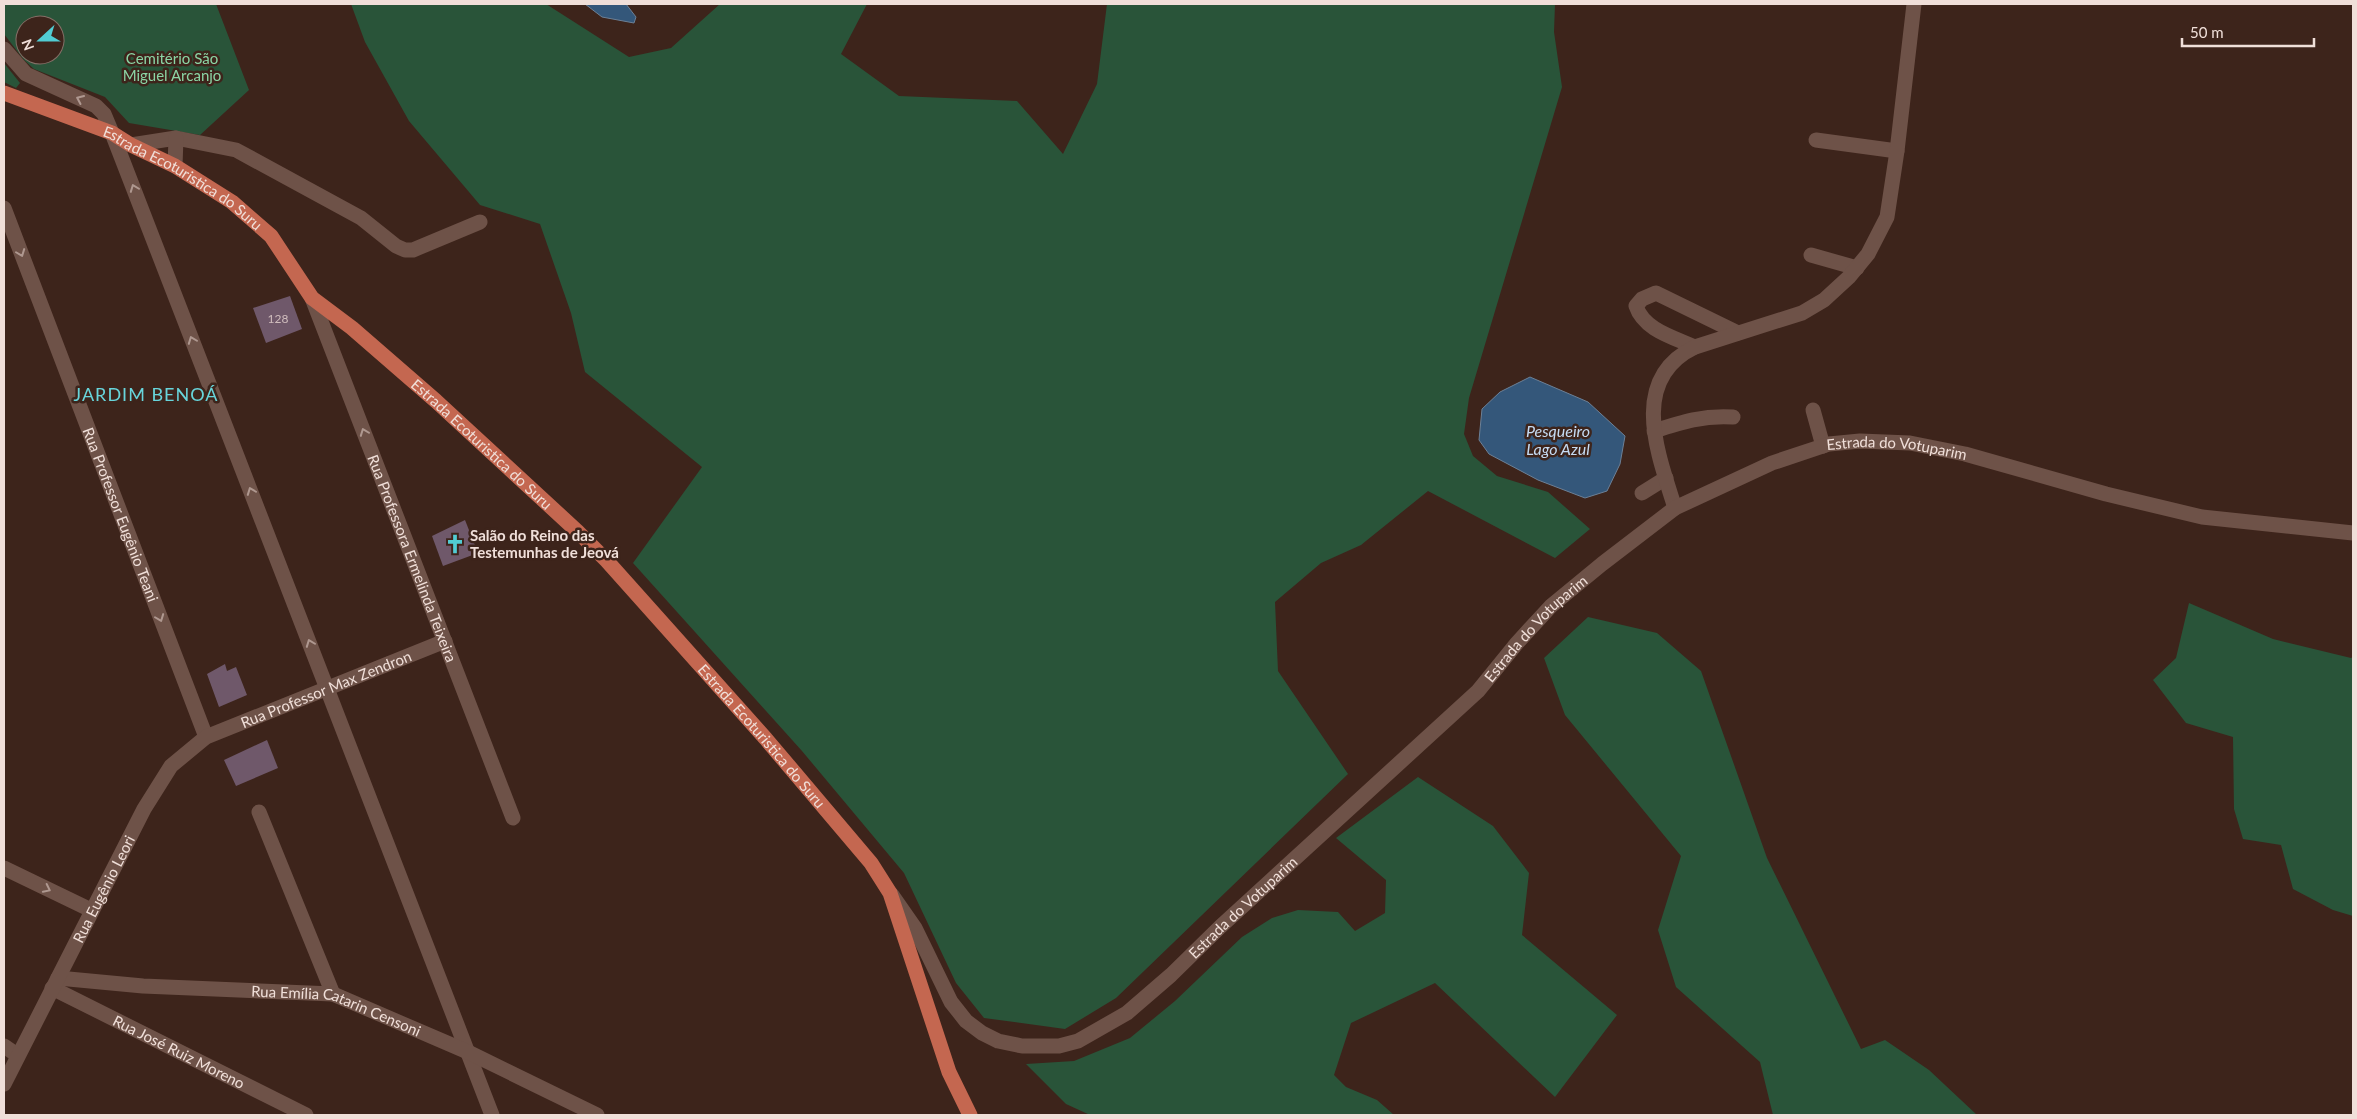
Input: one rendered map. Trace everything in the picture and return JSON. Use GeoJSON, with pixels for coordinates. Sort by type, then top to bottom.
{"type":"FeatureCollection","features":[{"type":"Feature","properties":{"kind":"main road","name":"Estrada Ecoturistica do Suru"},"geometry":{"type":"LineString","coordinates":[[4,93],[112,133],[175,166],[232,202],[272,236],[312,298],[352,328],[436,401],[578,532],[766,739],[871,864],[890,893],[949,1072],[970,1115]]}},
{"type":"Feature","properties":{"kind":"street"},"geometry":{"type":"LineString","coordinates":[[1675,508],[1652,423],[1653,402],[1658,385],[1667,366],[1681,354],[1695,347],[1802,313],[1824,300],[1868,254],[1887,217],[1897,151],[1914,4]]}},
{"type":"Feature","properties":{"kind":"street"},"geometry":{"type":"LineString","coordinates":[[4,49],[26,74],[96,106],[104,114],[492,1115]]}},
{"type":"Feature","properties":{"kind":"street"},"geometry":{"type":"LineString","coordinates":[[175,166],[176,138]]}},
{"type":"Feature","properties":{"kind":"street"},"geometry":{"type":"LineString","coordinates":[[131,144],[176,138],[236,150],[361,218],[396,246],[405,250],[413,250],[480,222]]}},
{"type":"Feature","properties":{"kind":"street"},"geometry":{"type":"LineString","coordinates":[[1816,140],[1897,151]]}},
{"type":"Feature","properties":{"kind":"street","name":"Rua Professor Eugênio Teani"},"geometry":{"type":"LineString","coordinates":[[4,208],[206,737]]}},
{"type":"Feature","properties":{"kind":"street"},"geometry":{"type":"LineString","coordinates":[[1811,255],[1856,268]]}},
{"type":"Feature","properties":{"kind":"street"},"geometry":{"type":"LineString","coordinates":[[1695,347],[1647,325],[1639,316],[1636,306],[1642,298],[1656,293],[1738,333]]}},
{"type":"Feature","properties":{"kind":"street","name":"Rua Professora Ermelinda Teixeira"},"geometry":{"type":"LineString","coordinates":[[312,298],[513,818]]}},
{"type":"Feature","properties":{"kind":"street"},"geometry":{"type":"LineString","coordinates":[[1813,410],[1823,446]]}},
{"type":"Feature","properties":{"kind":"street"},"geometry":{"type":"LineString","coordinates":[[1654,431],[1694,418],[1713,416],[1733,417]]}},
{"type":"Feature","properties":{"kind":"street","name":"Estrada do Votuparim"},"geometry":{"type":"LineString","coordinates":[[890,893],[915,928],[951,1002],[966,1021],[982,1033],[998,1041],[1022,1046],[1059,1046],[1078,1041],[1127,1013],[1154,991],[1220,927],[1478,691],[1517,642],[1551,606],[1602,564],[1675,508],[1772,463],[1823,446],[1860,441],[1910,443],[1965,454],[2106,494],[2202,517],[2353,534]]}},
{"type":"Feature","properties":{"kind":"street"},"geometry":{"type":"LineString","coordinates":[[1642,493],[1666,478]]}},
{"type":"Feature","properties":{"kind":"street","name":"Rua Professor Max Zendron"},"geometry":{"type":"LineString","coordinates":[[206,737],[445,641]]}},
{"type":"Feature","properties":{"kind":"street","name":"Rua Eugênio Leori"},"geometry":{"type":"LineString","coordinates":[[4,1084],[17,1055],[144,809],[172,766],[206,737]]}},
{"type":"Feature","properties":{"kind":"street"},"geometry":{"type":"LineString","coordinates":[[259,812],[333,994]]}},
{"type":"Feature","properties":{"kind":"street"},"geometry":{"type":"LineString","coordinates":[[4,868],[91,910]]}},
{"type":"Feature","properties":{"kind":"street","name":"Rua Emília Catarin Censoni"},"geometry":{"type":"LineString","coordinates":[[55,983],[333,994],[468,1052],[597,1115]]}},
{"type":"Feature","properties":{"kind":"street","name":"Rua José Ruiz Moreno"},"geometry":{"type":"LineString","coordinates":[[55,983],[306,1115]]}},
{"type":"Feature","properties":{"kind":"street"},"geometry":{"type":"LineString","coordinates":[[4,1046],[17,1055]]}},
{"type":"Feature","properties":{"kind":"green space","name":"Cemitério São Miguel Arcanjo"},"geometry":{"type":"Polygon","coordinates":[[[4,4],[216,4],[249,90],[200,135],[129,123],[105,97],[34,69],[30,65],[65,65],[65,15],[15,15],[15,48],[4,34],[4,4]]]}},
{"type":"Feature","properties":{"kind":"green space"},"geometry":{"type":"Polygon","coordinates":[[[351,4],[546,4],[629,57],[671,48],[720,4],[867,4],[841,54],[899,96],[1017,101],[1063,154],[1097,84],[1107,4],[1555,4],[1554,32],[1562,87],[1469,398],[1464,434],[1473,456],[1497,476],[1548,492],[1590,529],[1555,558],[1428,491],[1361,545],[1321,563],[1275,602],[1278,671],[1348,774],[1116,998],[1065,1029],[984,1018],[956,983],[904,873],[802,751],[633,563],[702,467],[585,372],[571,313],[540,224],[480,205],[409,121],[365,42],[351,4]]]}},
{"type":"Feature","properties":{"kind":"green space"},"geometry":{"type":"Polygon","coordinates":[[[4,63],[20,83],[16,88],[4,82],[4,63]]]}},
{"type":"Feature","properties":{"kind":"green space"},"geometry":{"type":"Polygon","coordinates":[[[2189,603],[2273,639],[2353,657],[2353,916],[2333,910],[2293,889],[2281,845],[2243,839],[2234,809],[2233,737],[2186,723],[2153,680],[2176,658],[2189,603]]]}},
{"type":"Feature","properties":{"kind":"green space"},"geometry":{"type":"Polygon","coordinates":[[[1588,617],[1657,633],[1701,671],[1767,858],[1861,1049],[1885,1040],[1929,1070],[1977,1115],[1773,1115],[1760,1062],[1676,987],[1658,930],[1681,856],[1565,715],[1544,658],[1588,617]]]}},
{"type":"Feature","properties":{"kind":"green space"},"geometry":{"type":"Polygon","coordinates":[[[1418,777],[1493,826],[1529,873],[1522,935],[1617,1015],[1555,1097],[1435,983],[1351,1023],[1334,1075],[1346,1087],[1377,1100],[1394,1115],[1090,1115],[1066,1104],[1026,1064],[1074,1061],[1130,1038],[1175,1001],[1242,937],[1272,918],[1298,910],[1338,912],[1355,931],[1385,913],[1386,880],[1336,838],[1418,777]]]}},
{"type":"Feature","properties":{"kind":"water"},"geometry":{"type":"Polygon","coordinates":[[[585,4],[626,4],[636,17],[634,23],[602,17],[585,4]]]}},
{"type":"Feature","properties":{"kind":"water","name":"Pesqueiro Lago Azul"},"geometry":{"type":"Polygon","coordinates":[[[1530,377],[1588,402],[1625,436],[1620,464],[1607,491],[1585,498],[1538,480],[1489,454],[1479,440],[1482,409],[1500,392],[1530,377]]]}},
{"type":"Feature","properties":{"kind":"building"},"geometry":{"type":"Polygon","coordinates":[[[290,296],[302,329],[266,343],[253,308],[290,296]]]}},
{"type":"Feature","properties":{"kind":"building","name":"Salão do Reino das Testemunhas de Jeová"},"geometry":{"type":"Polygon","coordinates":[[[465,520],[478,553],[443,566],[432,536],[465,520]]]}},
{"type":"Feature","properties":{"kind":"building"},"geometry":{"type":"Polygon","coordinates":[[[225,664],[227,671],[236,667],[247,695],[219,707],[207,674],[225,664]]]}},
{"type":"Feature","properties":{"kind":"building"},"geometry":{"type":"Polygon","coordinates":[[[267,740],[278,768],[236,786],[224,760],[267,740]]]}},
{"type":"Feature","properties":{"kind":"place","name":"Salão do Reino das Testemunhas de Jeová"},"geometry":{"type":"Point","coordinates":[455,544]}},
{"type":"Feature","properties":{"kind":"district","name":"JARDIM BENOÁ"},"geometry":{"type":"Point","coordinates":[146,394]}}]}
